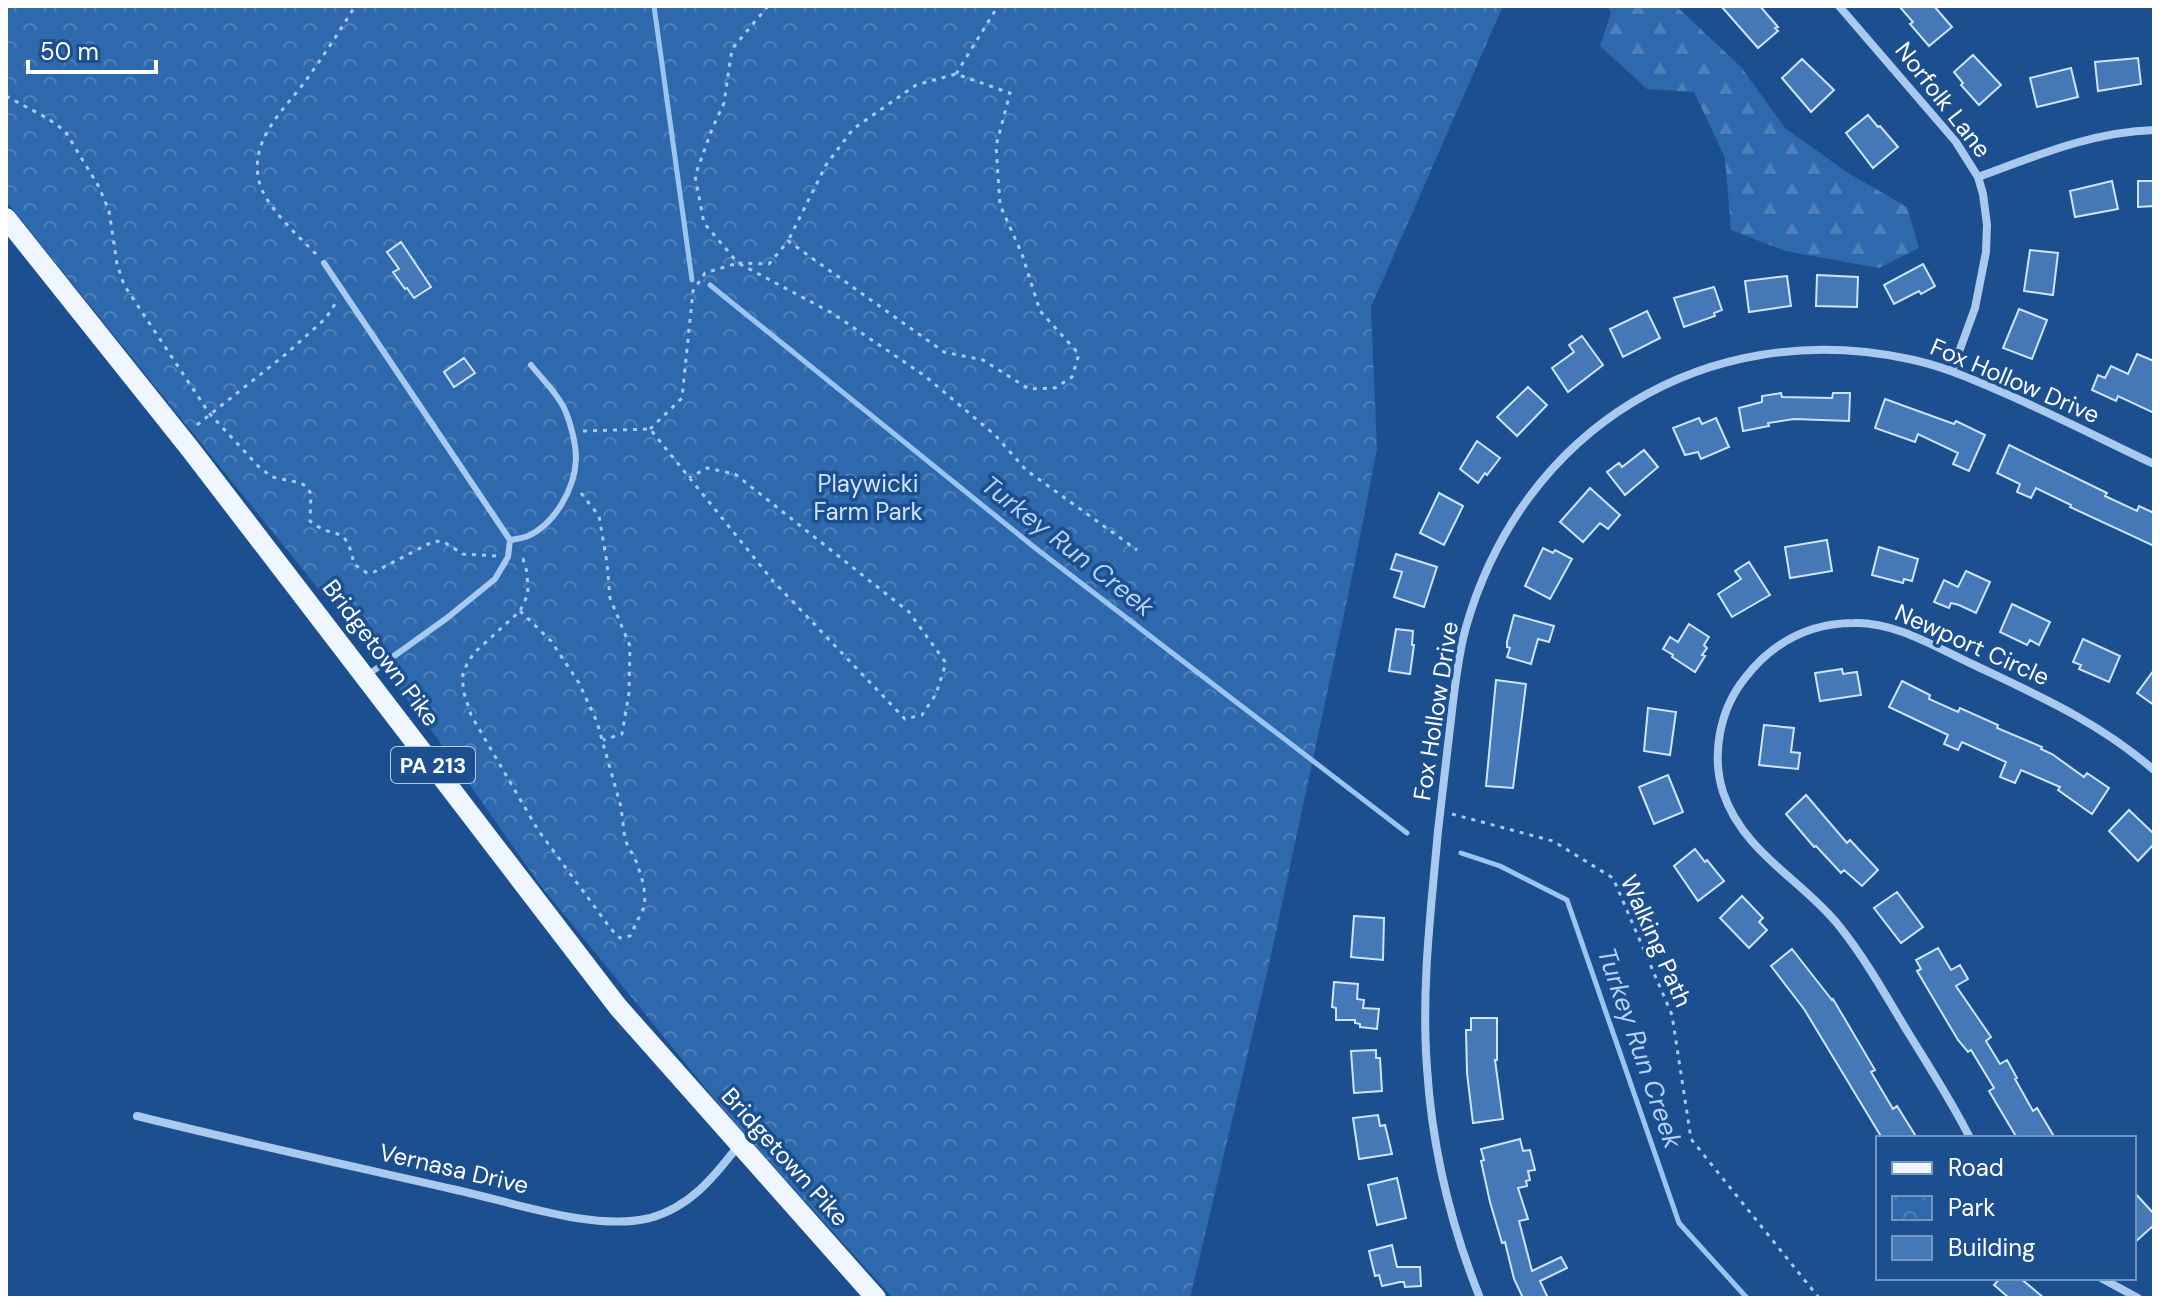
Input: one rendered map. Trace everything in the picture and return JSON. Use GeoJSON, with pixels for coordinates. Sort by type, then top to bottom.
{"type":"FeatureCollection","features":[{"type":"Feature","properties":{"kind":"main road","name":"Bridgetown Pike"},"geometry":{"type":"LineString","coordinates":[[6,218],[182,438],[618,1007],[876,1298]]}},
{"type":"Feature","properties":{"kind":"street","name":"Norfolk Lane"},"geometry":{"type":"LineString","coordinates":[[1839,6],[1956,142],[1978,177],[1987,225],[1986,252],[1975,308],[1952,371]]}},
{"type":"Feature","properties":{"kind":"street"},"geometry":{"type":"LineString","coordinates":[[1978,177],[2089,138],[2154,130]]}},
{"type":"Feature","properties":{"kind":"street","name":"Fox Hollow Drive"},"geometry":{"type":"LineString","coordinates":[[1480,1298],[1447,1195],[1437,1149],[1427,1071],[1426,975],[1440,811],[1459,655],[1466,626],[1493,554],[1535,488],[1584,437],[1636,399],[1712,366],[1765,353],[1805,349],[1867,352],[1912,359],[1952,371],[2154,464]]}},
{"type":"Feature","properties":{"kind":"street","name":"Newport Circle"},"geometry":{"type":"LineString","coordinates":[[1969,1136],[1856,949],[1831,917],[1774,865],[1735,820],[1723,790],[1718,759],[1718,743],[1729,705],[1758,661],[1790,638],[1831,624],[1865,623],[1908,634],[2068,710],[2103,730],[2154,770]]}},
{"type":"Feature","properties":{"kind":"street","name":"Vernasa Drive"},"geometry":{"type":"LineString","coordinates":[[137,1116],[531,1208],[617,1221],[653,1217],[676,1207],[714,1178],[739,1146]]}},
{"type":"Feature","properties":{"kind":"street"},"geometry":{"type":"LineString","coordinates":[[2105,1280],[2138,1298]]}},
{"type":"Feature","properties":{"kind":"lane"},"geometry":{"type":"LineString","coordinates":[[324,263],[510,540],[508,557],[495,579],[366,676]]}},
{"type":"Feature","properties":{"kind":"lane"},"geometry":{"type":"LineString","coordinates":[[510,540],[528,536],[551,520],[572,481],[576,459],[564,408],[531,365]]}},
{"type":"Feature","properties":{"kind":"path"},"geometry":{"type":"LineString","coordinates":[[324,263],[277,214],[259,182],[258,153],[272,122],[305,81],[355,6]]}},
{"type":"Feature","properties":{"kind":"path"},"geometry":{"type":"LineString","coordinates":[[768,6],[732,49],[724,103],[695,176],[704,223],[738,263],[832,313],[925,376],[995,435],[1026,470],[1137,550]]}},
{"type":"Feature","properties":{"kind":"path"},"geometry":{"type":"LineString","coordinates":[[956,74],[998,6]]}},
{"type":"Feature","properties":{"kind":"path"},"geometry":{"type":"LineString","coordinates":[[572,432],[650,429],[682,398],[693,291],[705,273],[738,263],[769,264],[788,241],[826,165],[853,129],[916,85],[956,74],[1010,93],[996,146],[1000,205],[1022,254],[1040,311],[1079,354],[1072,377],[1055,388],[1029,389],[983,360],[944,352],[788,241]]}},
{"type":"Feature","properties":{"kind":"path"},"geometry":{"type":"LineString","coordinates":[[6,96],[65,131],[99,187],[109,211],[117,264],[124,285],[209,413],[272,477],[307,487],[311,494],[310,521],[319,528],[346,538],[354,564],[367,573],[374,572],[434,541],[444,542],[463,554],[523,559],[528,594],[520,611],[474,653],[462,677],[464,693],[471,715],[538,830],[611,929],[620,938],[630,936],[645,905],[644,886],[625,840],[621,807],[597,722],[579,683],[551,641],[520,611]]}},
{"type":"Feature","properties":{"kind":"path"},"geometry":{"type":"LineString","coordinates":[[182,438],[326,318],[344,291]]}},
{"type":"Feature","properties":{"kind":"path"},"geometry":{"type":"LineString","coordinates":[[650,429],[689,478],[773,581],[905,719],[922,715],[936,694],[946,663],[909,612],[735,474],[707,468],[689,478]]}},
{"type":"Feature","properties":{"kind":"path"},"geometry":{"type":"LineString","coordinates":[[572,481],[599,516],[610,598],[630,646],[629,693],[622,734],[602,740]]}},
{"type":"Feature","properties":{"kind":"path","name":"Walking Path"},"geometry":{"type":"LineString","coordinates":[[1440,811],[1553,841],[1613,878],[1672,1015],[1691,1139],[1819,1298]]}},
{"type":"Feature","properties":{"kind":"green space","name":"Playwicki Farm Park"},"geometry":{"type":"Polygon","coordinates":[[[6,6],[1503,6],[1371,307],[1377,449],[1270,960],[1190,1298],[893,1298],[734,1123],[540,885],[427,724],[6,201],[6,6]]]}},
{"type":"Feature","properties":{"kind":"green space"},"geometry":{"type":"Polygon","coordinates":[[[1607,6],[1676,6],[1741,67],[1785,128],[1848,173],[1907,207],[1919,248],[1879,268],[1785,251],[1731,230],[1725,158],[1694,92],[1647,89],[1600,46],[1611,13],[1607,6]]]}},
{"type":"Feature","properties":{"kind":"building"},"geometry":{"type":"Polygon","coordinates":[[[1721,6],[1760,6],[1778,31],[1758,48],[1721,6]]]}},
{"type":"Feature","properties":{"kind":"building"},"geometry":{"type":"Polygon","coordinates":[[[1899,6],[1934,6],[1952,27],[1929,46],[1899,6]]]}},
{"type":"Feature","properties":{"kind":"building"},"geometry":{"type":"Polygon","coordinates":[[[1973,55],[2001,85],[1979,105],[1954,72],[1973,55]]]}},
{"type":"Feature","properties":{"kind":"building"},"geometry":{"type":"Polygon","coordinates":[[[2138,58],[2141,84],[2098,91],[2095,62],[2138,58]]]}},
{"type":"Feature","properties":{"kind":"building"},"geometry":{"type":"Polygon","coordinates":[[[1802,59],[1834,90],[1811,112],[1782,78],[1802,59]]]}},
{"type":"Feature","properties":{"kind":"building"},"geometry":{"type":"Polygon","coordinates":[[[2071,68],[2078,97],[2037,107],[2030,78],[2071,68]]]}},
{"type":"Feature","properties":{"kind":"building"},"geometry":{"type":"Polygon","coordinates":[[[1868,115],[1898,147],[1873,168],[1846,133],[1868,115]]]}},
{"type":"Feature","properties":{"kind":"building"},"geometry":{"type":"Polygon","coordinates":[[[2112,181],[2118,209],[2075,217],[2070,191],[2112,181]]]}},
{"type":"Feature","properties":{"kind":"building"},"geometry":{"type":"Polygon","coordinates":[[[2138,181],[2154,181],[2154,206],[2138,207],[2138,181]]]}},
{"type":"Feature","properties":{"kind":"building"},"geometry":{"type":"Polygon","coordinates":[[[401,242],[431,287],[414,298],[393,272],[399,269],[387,252],[401,242]]]}},
{"type":"Feature","properties":{"kind":"building"},"geometry":{"type":"Polygon","coordinates":[[[2030,250],[2058,253],[2053,295],[2024,291],[2030,250]]]}},
{"type":"Feature","properties":{"kind":"building"},"geometry":{"type":"Polygon","coordinates":[[[1923,264],[1935,286],[1894,304],[1884,285],[1923,264]]]}},
{"type":"Feature","properties":{"kind":"building"},"geometry":{"type":"Polygon","coordinates":[[[1817,275],[1858,277],[1857,307],[1816,306],[1817,275]]]}},
{"type":"Feature","properties":{"kind":"building"},"geometry":{"type":"Polygon","coordinates":[[[1787,276],[1791,306],[1749,312],[1745,281],[1787,276]]]}},
{"type":"Feature","properties":{"kind":"building"},"geometry":{"type":"Polygon","coordinates":[[[1714,287],[1722,310],[1714,313],[1715,316],[1684,327],[1674,298],[1714,287]]]}},
{"type":"Feature","properties":{"kind":"building"},"geometry":{"type":"Polygon","coordinates":[[[2019,309],[2047,320],[2032,359],[2003,348],[2019,309]]]}},
{"type":"Feature","properties":{"kind":"building"},"geometry":{"type":"Polygon","coordinates":[[[1647,311],[1660,338],[1623,357],[1610,329],[1647,311]]]}},
{"type":"Feature","properties":{"kind":"building"},"geometry":{"type":"Polygon","coordinates":[[[1582,336],[1603,365],[1568,392],[1552,368],[1574,352],[1569,345],[1582,336]]]}},
{"type":"Feature","properties":{"kind":"building"},"geometry":{"type":"Polygon","coordinates":[[[2137,354],[2154,361],[2154,413],[2118,396],[2116,401],[2092,390],[2098,375],[2105,378],[2111,366],[2128,374],[2137,354]]]}},
{"type":"Feature","properties":{"kind":"building"},"geometry":{"type":"Polygon","coordinates":[[[464,358],[475,373],[454,387],[444,372],[464,358]]]}},
{"type":"Feature","properties":{"kind":"building"},"geometry":{"type":"Polygon","coordinates":[[[1528,387],[1547,405],[1517,436],[1497,417],[1528,387]]]}},
{"type":"Feature","properties":{"kind":"building"},"geometry":{"type":"Polygon","coordinates":[[[1781,393],[1782,397],[1832,398],[1833,393],[1850,393],[1849,421],[1794,419],[1743,431],[1739,408],[1762,402],[1762,396],[1781,393]]]}},
{"type":"Feature","properties":{"kind":"building"},"geometry":{"type":"Polygon","coordinates":[[[1885,399],[1954,424],[1956,421],[1985,435],[1969,471],[1953,464],[1958,453],[1918,434],[1915,442],[1875,428],[1885,399]]]}},
{"type":"Feature","properties":{"kind":"building"},"geometry":{"type":"Polygon","coordinates":[[[1699,418],[1702,424],[1716,418],[1729,447],[1701,459],[1698,452],[1685,455],[1673,428],[1699,418]]]}},
{"type":"Feature","properties":{"kind":"building"},"geometry":{"type":"Polygon","coordinates":[[[1477,441],[1500,458],[1478,483],[1460,469],[1477,441]]]}},
{"type":"Feature","properties":{"kind":"building"},"geometry":{"type":"Polygon","coordinates":[[[2009,445],[2107,493],[2105,496],[2137,511],[2139,506],[2154,513],[2154,546],[2036,488],[2031,498],[2017,492],[2020,484],[1997,473],[2009,445]]]}},
{"type":"Feature","properties":{"kind":"building"},"geometry":{"type":"Polygon","coordinates":[[[1644,450],[1658,467],[1625,495],[1607,472],[1619,463],[1622,467],[1644,450]]]}},
{"type":"Feature","properties":{"kind":"building"},"geometry":{"type":"Polygon","coordinates":[[[1590,488],[1620,515],[1608,529],[1600,523],[1583,542],[1560,522],[1590,488]]]}},
{"type":"Feature","properties":{"kind":"building"},"geometry":{"type":"Polygon","coordinates":[[[1439,493],[1463,506],[1444,545],[1420,533],[1439,493]]]}},
{"type":"Feature","properties":{"kind":"building"},"geometry":{"type":"Polygon","coordinates":[[[1827,540],[1832,571],[1790,578],[1785,547],[1827,540]]]}},
{"type":"Feature","properties":{"kind":"building"},"geometry":{"type":"Polygon","coordinates":[[[1879,547],[1918,559],[1912,581],[1904,579],[1903,583],[1872,575],[1879,547]]]}},
{"type":"Feature","properties":{"kind":"building"},"geometry":{"type":"Polygon","coordinates":[[[1543,548],[1572,559],[1550,599],[1525,586],[1543,548]]]}},
{"type":"Feature","properties":{"kind":"building"},"geometry":{"type":"Polygon","coordinates":[[[1396,554],[1437,567],[1424,607],[1394,597],[1402,572],[1391,569],[1396,554]]]}},
{"type":"Feature","properties":{"kind":"building"},"geometry":{"type":"Polygon","coordinates":[[[1749,562],[1770,595],[1732,617],[1718,594],[1741,579],[1735,571],[1749,562]]]}},
{"type":"Feature","properties":{"kind":"building"},"geometry":{"type":"Polygon","coordinates":[[[1966,571],[1990,582],[1976,613],[1959,605],[1951,603],[1949,608],[1934,602],[1944,580],[1958,587],[1966,571]]]}},
{"type":"Feature","properties":{"kind":"building"},"geometry":{"type":"Polygon","coordinates":[[[2012,604],[2050,622],[2039,645],[2030,640],[2027,645],[2000,632],[2012,604]]]}},
{"type":"Feature","properties":{"kind":"building"},"geometry":{"type":"Polygon","coordinates":[[[1514,615],[1554,626],[1549,642],[1538,639],[1531,664],[1507,657],[1510,648],[1507,642],[1514,615]]]}},
{"type":"Feature","properties":{"kind":"building"},"geometry":{"type":"Polygon","coordinates":[[[1689,624],[1709,637],[1704,645],[1707,648],[1702,655],[1705,656],[1695,672],[1663,649],[1670,637],[1678,642],[1689,624]]]}},
{"type":"Feature","properties":{"kind":"building"},"geometry":{"type":"Polygon","coordinates":[[[1396,629],[1413,631],[1410,674],[1389,671],[1396,629]]]}},
{"type":"Feature","properties":{"kind":"building"},"geometry":{"type":"Polygon","coordinates":[[[2083,639],[2120,656],[2109,682],[2079,669],[2081,665],[2073,662],[2083,639]]]}},
{"type":"Feature","properties":{"kind":"building"},"geometry":{"type":"Polygon","coordinates":[[[1842,669],[1843,674],[1857,672],[1861,695],[1820,701],[1815,673],[1842,669]]]}},
{"type":"Feature","properties":{"kind":"building"},"geometry":{"type":"Polygon","coordinates":[[[2154,670],[2154,705],[2137,693],[2154,670]]]}},
{"type":"Feature","properties":{"kind":"building"},"geometry":{"type":"Polygon","coordinates":[[[1496,680],[1526,684],[1513,788],[1486,786],[1496,680]]]}},
{"type":"Feature","properties":{"kind":"building"},"geometry":{"type":"Polygon","coordinates":[[[1902,681],[1930,695],[1929,699],[1958,712],[1960,708],[2042,747],[2084,777],[2087,773],[2109,788],[2092,814],[2058,790],[2060,787],[2021,770],[2015,783],[2000,777],[2006,762],[1962,742],[1958,750],[1944,744],[1948,735],[1889,707],[1902,681]]]}},
{"type":"Feature","properties":{"kind":"building"},"geometry":{"type":"Polygon","coordinates":[[[1648,708],[1676,712],[1670,755],[1644,751],[1648,708]]]}},
{"type":"Feature","properties":{"kind":"building"},"geometry":{"type":"Polygon","coordinates":[[[1764,725],[1794,728],[1791,752],[1800,753],[1798,769],[1759,765],[1764,725]]]}},
{"type":"Feature","properties":{"kind":"building"},"geometry":{"type":"Polygon","coordinates":[[[1668,775],[1683,812],[1654,824],[1639,787],[1668,775]]]}},
{"type":"Feature","properties":{"kind":"building"},"geometry":{"type":"Polygon","coordinates":[[[1806,795],[1847,843],[1850,840],[1878,870],[1862,886],[1844,870],[1841,873],[1786,814],[1806,795]]]}},
{"type":"Feature","properties":{"kind":"building"},"geometry":{"type":"Polygon","coordinates":[[[2129,810],[2154,834],[2154,844],[2138,861],[2109,831],[2129,810]]]}},
{"type":"Feature","properties":{"kind":"building"},"geometry":{"type":"Polygon","coordinates":[[[1695,849],[1724,881],[1698,901],[1674,866],[1695,849]]]}},
{"type":"Feature","properties":{"kind":"building"},"geometry":{"type":"Polygon","coordinates":[[[1897,892],[1923,927],[1901,943],[1874,908],[1897,892]]]}},
{"type":"Feature","properties":{"kind":"building"},"geometry":{"type":"Polygon","coordinates":[[[1742,896],[1763,918],[1759,922],[1767,930],[1749,948],[1720,918],[1742,896]]]}},
{"type":"Feature","properties":{"kind":"building"},"geometry":{"type":"Polygon","coordinates":[[[1354,916],[1384,918],[1383,960],[1351,957],[1354,916]]]}},
{"type":"Feature","properties":{"kind":"building"},"geometry":{"type":"Polygon","coordinates":[[[1938,948],[1951,970],[1960,965],[1968,979],[1956,986],[1991,1037],[1986,1041],[2000,1064],[2007,1060],[2033,1111],[2037,1108],[2054,1136],[2016,1136],[1989,1091],[1994,1088],[1971,1050],[1968,1052],[1958,1040],[1917,971],[1921,969],[1916,960],[1938,948]]]}},
{"type":"Feature","properties":{"kind":"building"},"geometry":{"type":"Polygon","coordinates":[[[1792,949],[1833,999],[1875,1070],[1871,1072],[1893,1109],[1897,1106],[1916,1136],[1881,1136],[1804,1009],[1771,966],[1792,949]]]}},
{"type":"Feature","properties":{"kind":"building"},"geometry":{"type":"Polygon","coordinates":[[[1334,982],[1358,984],[1357,999],[1364,1000],[1363,1008],[1379,1009],[1377,1029],[1360,1027],[1355,1020],[1336,1020],[1336,1008],[1332,1007],[1334,982]]]}},
{"type":"Feature","properties":{"kind":"building"},"geometry":{"type":"Polygon","coordinates":[[[1471,1018],[1497,1018],[1495,1060],[1503,1119],[1473,1123],[1466,1030],[1471,1030],[1471,1018]]]}},
{"type":"Feature","properties":{"kind":"building"},"geometry":{"type":"Polygon","coordinates":[[[1376,1050],[1376,1058],[1380,1058],[1382,1091],[1354,1093],[1351,1051],[1376,1050]]]}},
{"type":"Feature","properties":{"kind":"building"},"geometry":{"type":"Polygon","coordinates":[[[1378,1115],[1380,1126],[1385,1125],[1392,1154],[1359,1159],[1353,1118],[1378,1115]]]}},
{"type":"Feature","properties":{"kind":"building"},"geometry":{"type":"Polygon","coordinates":[[[1520,1139],[1523,1151],[1530,1150],[1535,1170],[1528,1171],[1530,1180],[1526,1181],[1527,1186],[1518,1188],[1528,1219],[1519,1221],[1532,1271],[1561,1257],[1567,1268],[1540,1281],[1548,1298],[1523,1298],[1514,1279],[1505,1242],[1502,1243],[1481,1161],[1484,1160],[1481,1149],[1520,1139]]]}},
{"type":"Feature","properties":{"kind":"building"},"geometry":{"type":"Polygon","coordinates":[[[1397,1178],[1406,1218],[1377,1225],[1368,1185],[1397,1178]]]}},
{"type":"Feature","properties":{"kind":"building"},"geometry":{"type":"Polygon","coordinates":[[[2136,1194],[2154,1214],[2154,1225],[2136,1241],[2136,1194]]]}},
{"type":"Feature","properties":{"kind":"building"},"geometry":{"type":"Polygon","coordinates":[[[1392,1245],[1397,1267],[1420,1267],[1421,1286],[1405,1287],[1404,1282],[1400,1282],[1382,1286],[1379,1275],[1375,1276],[1369,1251],[1392,1245]]]}},
{"type":"Feature","properties":{"kind":"building"},"geometry":{"type":"Polygon","coordinates":[[[1998,1280],[2022,1280],[2044,1298],[2009,1298],[1994,1285],[1998,1280]]]}},
{"type":"Feature","properties":{"kind":"waterway","name":"Turkey Run Creek"},"geometry":{"type":"LineString","coordinates":[[654,6],[692,280]]}},
{"type":"Feature","properties":{"kind":"waterway","name":"Turkey Run Creek"},"geometry":{"type":"LineString","coordinates":[[710,285],[1034,547],[1407,833]]}},
{"type":"Feature","properties":{"kind":"waterway","name":"Turkey Run Creek"},"geometry":{"type":"LineString","coordinates":[[1461,853],[1500,866],[1567,900],[1679,1223],[1747,1298]]}}]}
